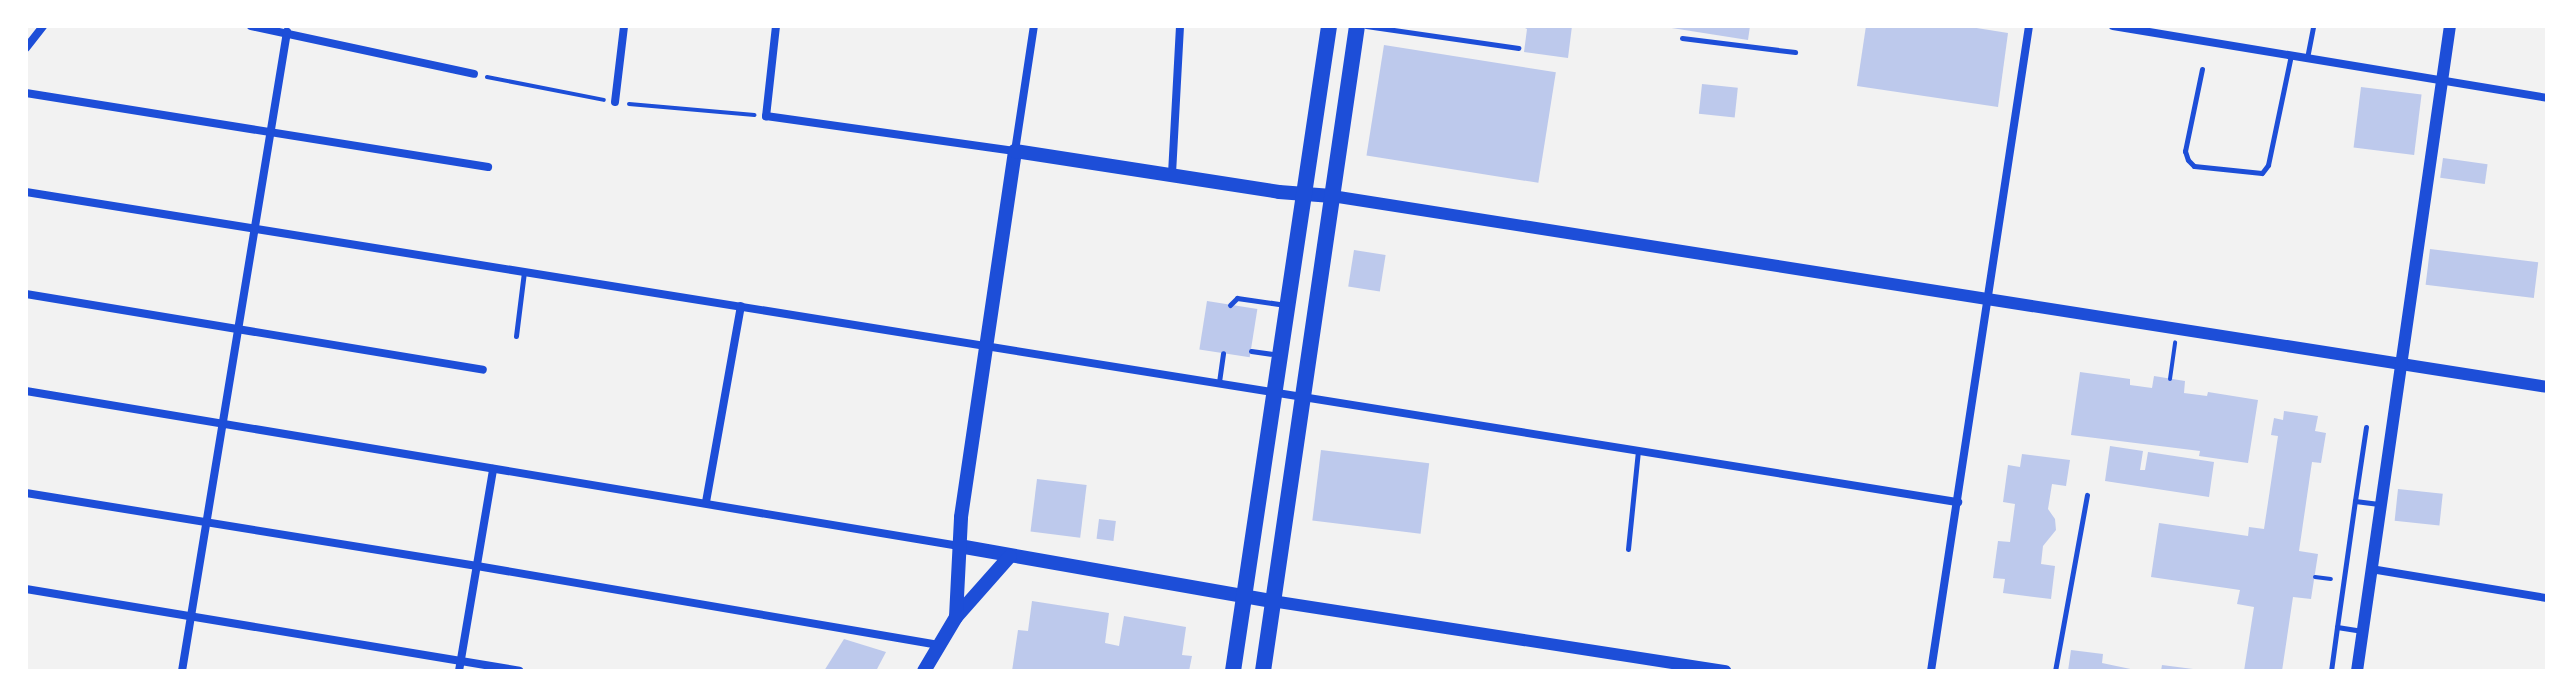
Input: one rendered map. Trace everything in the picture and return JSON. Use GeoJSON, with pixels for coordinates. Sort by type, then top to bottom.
{"type":"FeatureCollection","features":[{"type":"Feature","properties":{"kind":"main road"},"geometry":{"type":"LineString","coordinates":[[1233,671],[1329,26]]}},
{"type":"Feature","properties":{"kind":"main road"},"geometry":{"type":"LineString","coordinates":[[1263,671],[1357,26]]}},
{"type":"Feature","properties":{"kind":"main road"},"geometry":{"type":"LineString","coordinates":[[956,617],[959,546],[1015,151],[1332,196]]}},
{"type":"Feature","properties":{"kind":"main road"},"geometry":{"type":"LineString","coordinates":[[959,546],[1272,601]]}},
{"type":"Feature","properties":{"kind":"main road"},"geometry":{"type":"LineString","coordinates":[[924,671],[956,617],[1010,556]]}},
{"type":"Feature","properties":{"kind":"street"},"geometry":{"type":"LineString","coordinates":[[26,48],[43,26]]}},
{"type":"Feature","properties":{"kind":"street"},"geometry":{"type":"LineString","coordinates":[[251,26],[474,74]]}},
{"type":"Feature","properties":{"kind":"street"},"geometry":{"type":"LineString","coordinates":[[615,102],[624,26]]}},
{"type":"Feature","properties":{"kind":"street"},"geometry":{"type":"LineString","coordinates":[[776,26],[766,116],[1015,151],[1034,26]]}},
{"type":"Feature","properties":{"kind":"street"},"geometry":{"type":"LineString","coordinates":[[1172,174],[1180,26]]}},
{"type":"Feature","properties":{"kind":"street"},"geometry":{"type":"LineString","coordinates":[[1931,671],[2029,26]]}},
{"type":"Feature","properties":{"kind":"street"},"geometry":{"type":"LineString","coordinates":[[2113,26],[2547,98]]}},
{"type":"Feature","properties":{"kind":"street"},"geometry":{"type":"LineString","coordinates":[[2357,671],[2450,26]]}},
{"type":"Feature","properties":{"kind":"street"},"geometry":{"type":"LineString","coordinates":[[182,671],[287,32]]}},
{"type":"Feature","properties":{"kind":"street"},"geometry":{"type":"LineString","coordinates":[[26,93],[488,167]]}},
{"type":"Feature","properties":{"kind":"street"},"geometry":{"type":"LineString","coordinates":[[26,192],[1958,502]]}},
{"type":"Feature","properties":{"kind":"street"},"geometry":{"type":"LineString","coordinates":[[1332,196],[2547,387]]}},
{"type":"Feature","properties":{"kind":"street"},"geometry":{"type":"LineString","coordinates":[[26,294],[483,370]]}},
{"type":"Feature","properties":{"kind":"street"},"geometry":{"type":"LineString","coordinates":[[706,502],[741,306]]}},
{"type":"Feature","properties":{"kind":"street"},"geometry":{"type":"LineString","coordinates":[[26,391],[959,546]]}},
{"type":"Feature","properties":{"kind":"street"},"geometry":{"type":"LineString","coordinates":[[460,666],[493,469]]}},
{"type":"Feature","properties":{"kind":"street"},"geometry":{"type":"LineString","coordinates":[[26,493],[941,646]]}},
{"type":"Feature","properties":{"kind":"street"},"geometry":{"type":"LineString","coordinates":[[2371,569],[2547,598]]}},
{"type":"Feature","properties":{"kind":"street"},"geometry":{"type":"LineString","coordinates":[[26,589],[460,666],[519,671]]}},
{"type":"Feature","properties":{"kind":"street"},"geometry":{"type":"LineString","coordinates":[[1272,601],[1662,666],[1726,671]]}},
{"type":"Feature","properties":{"kind":"lane"},"geometry":{"type":"LineString","coordinates":[[1366,26],[1518,48]]}},
{"type":"Feature","properties":{"kind":"lane"},"geometry":{"type":"LineString","coordinates":[[2307,58],[2313,26]]}},
{"type":"Feature","properties":{"kind":"lane"},"geometry":{"type":"LineString","coordinates":[[1682,38],[1795,52]]}},
{"type":"Feature","properties":{"kind":"lane"},"geometry":{"type":"LineString","coordinates":[[2202,69],[2185,151],[2188,160],[2194,166],[2262,173],[2268,165],[2291,55]]}},
{"type":"Feature","properties":{"kind":"lane"},"geometry":{"type":"LineString","coordinates":[[516,336],[524,271]]}},
{"type":"Feature","properties":{"kind":"lane"},"geometry":{"type":"LineString","coordinates":[[1230,305],[1237,298],[1287,305]]}},
{"type":"Feature","properties":{"kind":"lane"},"geometry":{"type":"LineString","coordinates":[[1251,351],[1280,356]]}},
{"type":"Feature","properties":{"kind":"lane"},"geometry":{"type":"LineString","coordinates":[[1219,382],[1223,353]]}},
{"type":"Feature","properties":{"kind":"lane"},"geometry":{"type":"LineString","coordinates":[[2331,671],[2366,427]]}},
{"type":"Feature","properties":{"kind":"lane"},"geometry":{"type":"LineString","coordinates":[[1628,549],[1639,450]]}},
{"type":"Feature","properties":{"kind":"lane"},"geometry":{"type":"LineString","coordinates":[[2055,671],[2087,495]]}},
{"type":"Feature","properties":{"kind":"lane"},"geometry":{"type":"LineString","coordinates":[[2355,501],[2380,505]]}},
{"type":"Feature","properties":{"kind":"lane"},"geometry":{"type":"LineString","coordinates":[[2337,627],[2362,631]]}},
{"type":"Feature","properties":{"kind":"path"},"geometry":{"type":"LineString","coordinates":[[2170,379],[2177,329]]}},
{"type":"Feature","properties":{"kind":"building"},"geometry":{"type":"Polygon","coordinates":[[[1521,26],[1572,26],[1568,58],[1524,52],[1527,29],[1521,26]]]}},
{"type":"Feature","properties":{"kind":"building"},"geometry":{"type":"Polygon","coordinates":[[[1659,26],[1750,26],[1748,40],[1659,26]]]}},
{"type":"Feature","properties":{"kind":"building"},"geometry":{"type":"Polygon","coordinates":[[[1866,26],[1964,26],[2008,33],[1998,107],[1857,86],[1866,26]]]}},
{"type":"Feature","properties":{"kind":"building"},"geometry":{"type":"Polygon","coordinates":[[[1384,45],[1556,72],[1538,183],[1366,156],[1384,45]]]}},
{"type":"Feature","properties":{"kind":"building"},"geometry":{"type":"Polygon","coordinates":[[[1702,84],[1738,88],[1735,118],[1699,114],[1702,84]]]}},
{"type":"Feature","properties":{"kind":"building"},"geometry":{"type":"Polygon","coordinates":[[[2361,87],[2422,94],[2414,155],[2354,148],[2361,87]]]}},
{"type":"Feature","properties":{"kind":"building"},"geometry":{"type":"Polygon","coordinates":[[[2443,158],[2488,164],[2485,184],[2440,178],[2443,158]]]}},
{"type":"Feature","properties":{"kind":"building"},"geometry":{"type":"Polygon","coordinates":[[[2430,249],[2538,262],[2534,298],[2426,285],[2430,249]]]}},
{"type":"Feature","properties":{"kind":"building"},"geometry":{"type":"Polygon","coordinates":[[[1354,250],[1386,255],[1380,292],[1348,287],[1354,250]]]}},
{"type":"Feature","properties":{"kind":"building"},"geometry":{"type":"Polygon","coordinates":[[[1207,301],[1257,309],[1250,357],[1199,349],[1207,301]]]}},
{"type":"Feature","properties":{"kind":"building"},"geometry":{"type":"Polygon","coordinates":[[[2080,372],[2130,379],[2130,385],[2152,388],[2154,376],[2185,381],[2184,393],[2207,396],[2208,392],[2258,400],[2248,463],[2199,456],[2200,451],[2071,435],[2080,372]]]}},
{"type":"Feature","properties":{"kind":"building"},"geometry":{"type":"Polygon","coordinates":[[[2284,411],[2318,416],[2315,431],[2326,433],[2321,463],[2312,462],[2299,551],[2318,554],[2311,599],[2293,597],[2282,671],[2244,671],[2254,607],[2237,604],[2240,590],[2151,577],[2159,523],[2248,536],[2249,527],[2264,529],[2278,436],[2271,435],[2274,418],[2283,420],[2284,411]]]}},
{"type":"Feature","properties":{"kind":"building"},"geometry":{"type":"Polygon","coordinates":[[[2110,446],[2143,451],[2140,470],[2145,470],[2148,452],[2214,462],[2209,497],[2105,481],[2110,446]]]}},
{"type":"Feature","properties":{"kind":"building"},"geometry":{"type":"Polygon","coordinates":[[[1321,450],[1429,463],[1421,534],[1312,520],[1321,450]]]}},
{"type":"Feature","properties":{"kind":"building"},"geometry":{"type":"Polygon","coordinates":[[[2022,454],[2070,460],[2066,486],[2052,484],[2048,509],[2055,519],[2056,530],[2043,546],[2041,564],[2055,566],[2051,599],[2003,593],[2005,579],[1993,578],[1998,541],[2010,542],[2015,504],[2003,502],[2008,465],[2020,467],[2022,454]]]}},
{"type":"Feature","properties":{"kind":"building"},"geometry":{"type":"Polygon","coordinates":[[[1037,479],[1087,485],[1080,538],[1031,532],[1037,479]]]}},
{"type":"Feature","properties":{"kind":"building"},"geometry":{"type":"Polygon","coordinates":[[[2398,489],[2443,494],[2439,526],[2395,521],[2398,489]]]}},
{"type":"Feature","properties":{"kind":"building"},"geometry":{"type":"Polygon","coordinates":[[[1099,519],[1116,521],[1113,541],[1097,539],[1099,519]]]}},
{"type":"Feature","properties":{"kind":"building"},"geometry":{"type":"Polygon","coordinates":[[[1032,601],[1109,613],[1105,643],[1119,646],[1124,616],[1186,627],[1182,655],[1192,656],[1189,671],[1012,671],[1018,630],[1028,631],[1032,601]]]}},
{"type":"Feature","properties":{"kind":"building"},"geometry":{"type":"Polygon","coordinates":[[[844,639],[886,652],[876,671],[824,671],[844,639]]]}},
{"type":"Feature","properties":{"kind":"building"},"geometry":{"type":"Polygon","coordinates":[[[2071,650],[2103,654],[2102,663],[2140,671],[2068,671],[2071,650]]]}},
{"type":"Feature","properties":{"kind":"building"},"geometry":{"type":"Polygon","coordinates":[[[2162,665],[2193,669],[2193,671],[2161,671],[2162,665]]]}}]}
